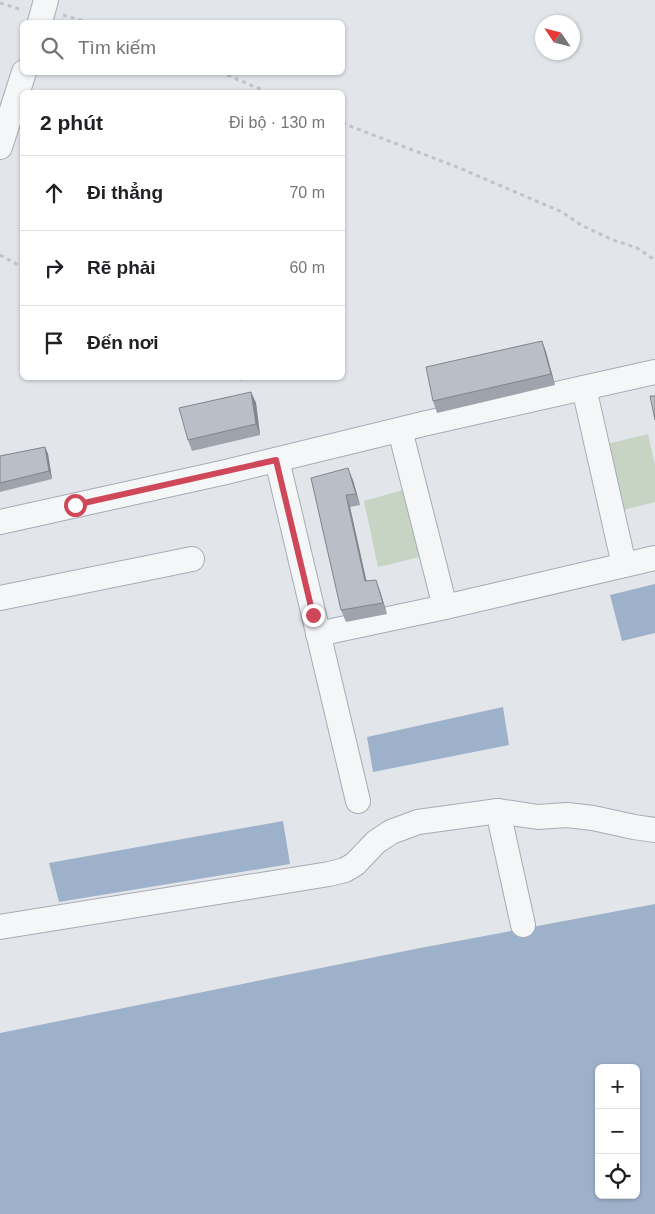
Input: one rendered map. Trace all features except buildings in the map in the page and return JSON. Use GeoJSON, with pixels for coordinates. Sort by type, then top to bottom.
{"type":"FeatureCollection","features":[{"type":"Feature","properties":{"kind":"street"},"geometry":{"type":"LineString","coordinates":[[41,20],[46,0]]}},
{"type":"Feature","properties":{"kind":"street"},"geometry":{"type":"LineString","coordinates":[[0,148],[23,75]]}},
{"type":"Feature","properties":{"kind":"street"},"geometry":{"type":"LineString","coordinates":[[0,522],[655,372]]}},
{"type":"Feature","properties":{"kind":"street"},"geometry":{"type":"LineString","coordinates":[[584,388],[624,565]]}},
{"type":"Feature","properties":{"kind":"street"},"geometry":{"type":"LineString","coordinates":[[400,430],[445,607]]}},
{"type":"Feature","properties":{"kind":"street"},"geometry":{"type":"LineString","coordinates":[[276,460],[358,801]]}},
{"type":"Feature","properties":{"kind":"street"},"geometry":{"type":"LineString","coordinates":[[318,634],[445,607],[655,558]]}},
{"type":"Feature","properties":{"kind":"street"},"geometry":{"type":"LineString","coordinates":[[0,598],[192,559]]}},
{"type":"Feature","properties":{"kind":"street"},"geometry":{"type":"LineString","coordinates":[[498,811],[523,925]]}},
{"type":"Feature","properties":{"kind":"street"},"geometry":{"type":"LineString","coordinates":[[0,926],[313,878],[344,870],[354,864],[376,842],[391,832],[418,822],[498,811],[538,817],[567,815],[593,818],[655,830]]}},
{"type":"Feature","properties":{"kind":"path"},"geometry":{"type":"LineString","coordinates":[[227,75],[262,90]]}},
{"type":"Feature","properties":{"kind":"path"},"geometry":{"type":"LineString","coordinates":[[345,124],[458,167],[562,212],[581,225],[613,240],[637,248],[655,260]]}},
{"type":"Feature","properties":{"kind":"path"},"geometry":{"type":"LineString","coordinates":[[0,255],[20,266]]}},
{"type":"Feature","properties":{"kind":"path"},"geometry":{"type":"LineString","coordinates":[[242,380],[246,382]]}},
{"type":"Feature","properties":{"kind":"green space"},"geometry":{"type":"Polygon","coordinates":[[[648,434],[655,465],[655,502],[623,510],[607,444],[648,434]]]}},
{"type":"Feature","properties":{"kind":"green space"},"geometry":{"type":"Polygon","coordinates":[[[403,490],[420,557],[378,567],[364,501],[403,490]]]}},
{"type":"Feature","properties":{"kind":"water"},"geometry":{"type":"Polygon","coordinates":[[[655,584],[655,633],[622,641],[610,595],[655,584]]]}},
{"type":"Feature","properties":{"kind":"water"},"geometry":{"type":"Polygon","coordinates":[[[503,707],[509,745],[373,772],[367,737],[503,707]]]}},
{"type":"Feature","properties":{"kind":"water"},"geometry":{"type":"Polygon","coordinates":[[[283,821],[290,864],[59,902],[49,863],[283,821]]]}},
{"type":"Feature","properties":{"kind":"water"},"geometry":{"type":"Polygon","coordinates":[[[655,904],[655,1214],[0,1214],[0,1033],[415,949],[655,904]]]}},
{"type":"Feature","properties":{"kind":"route"},"geometry":{"type":"LineString","coordinates":[[75,505],[276,460],[313,615]]}}]}
